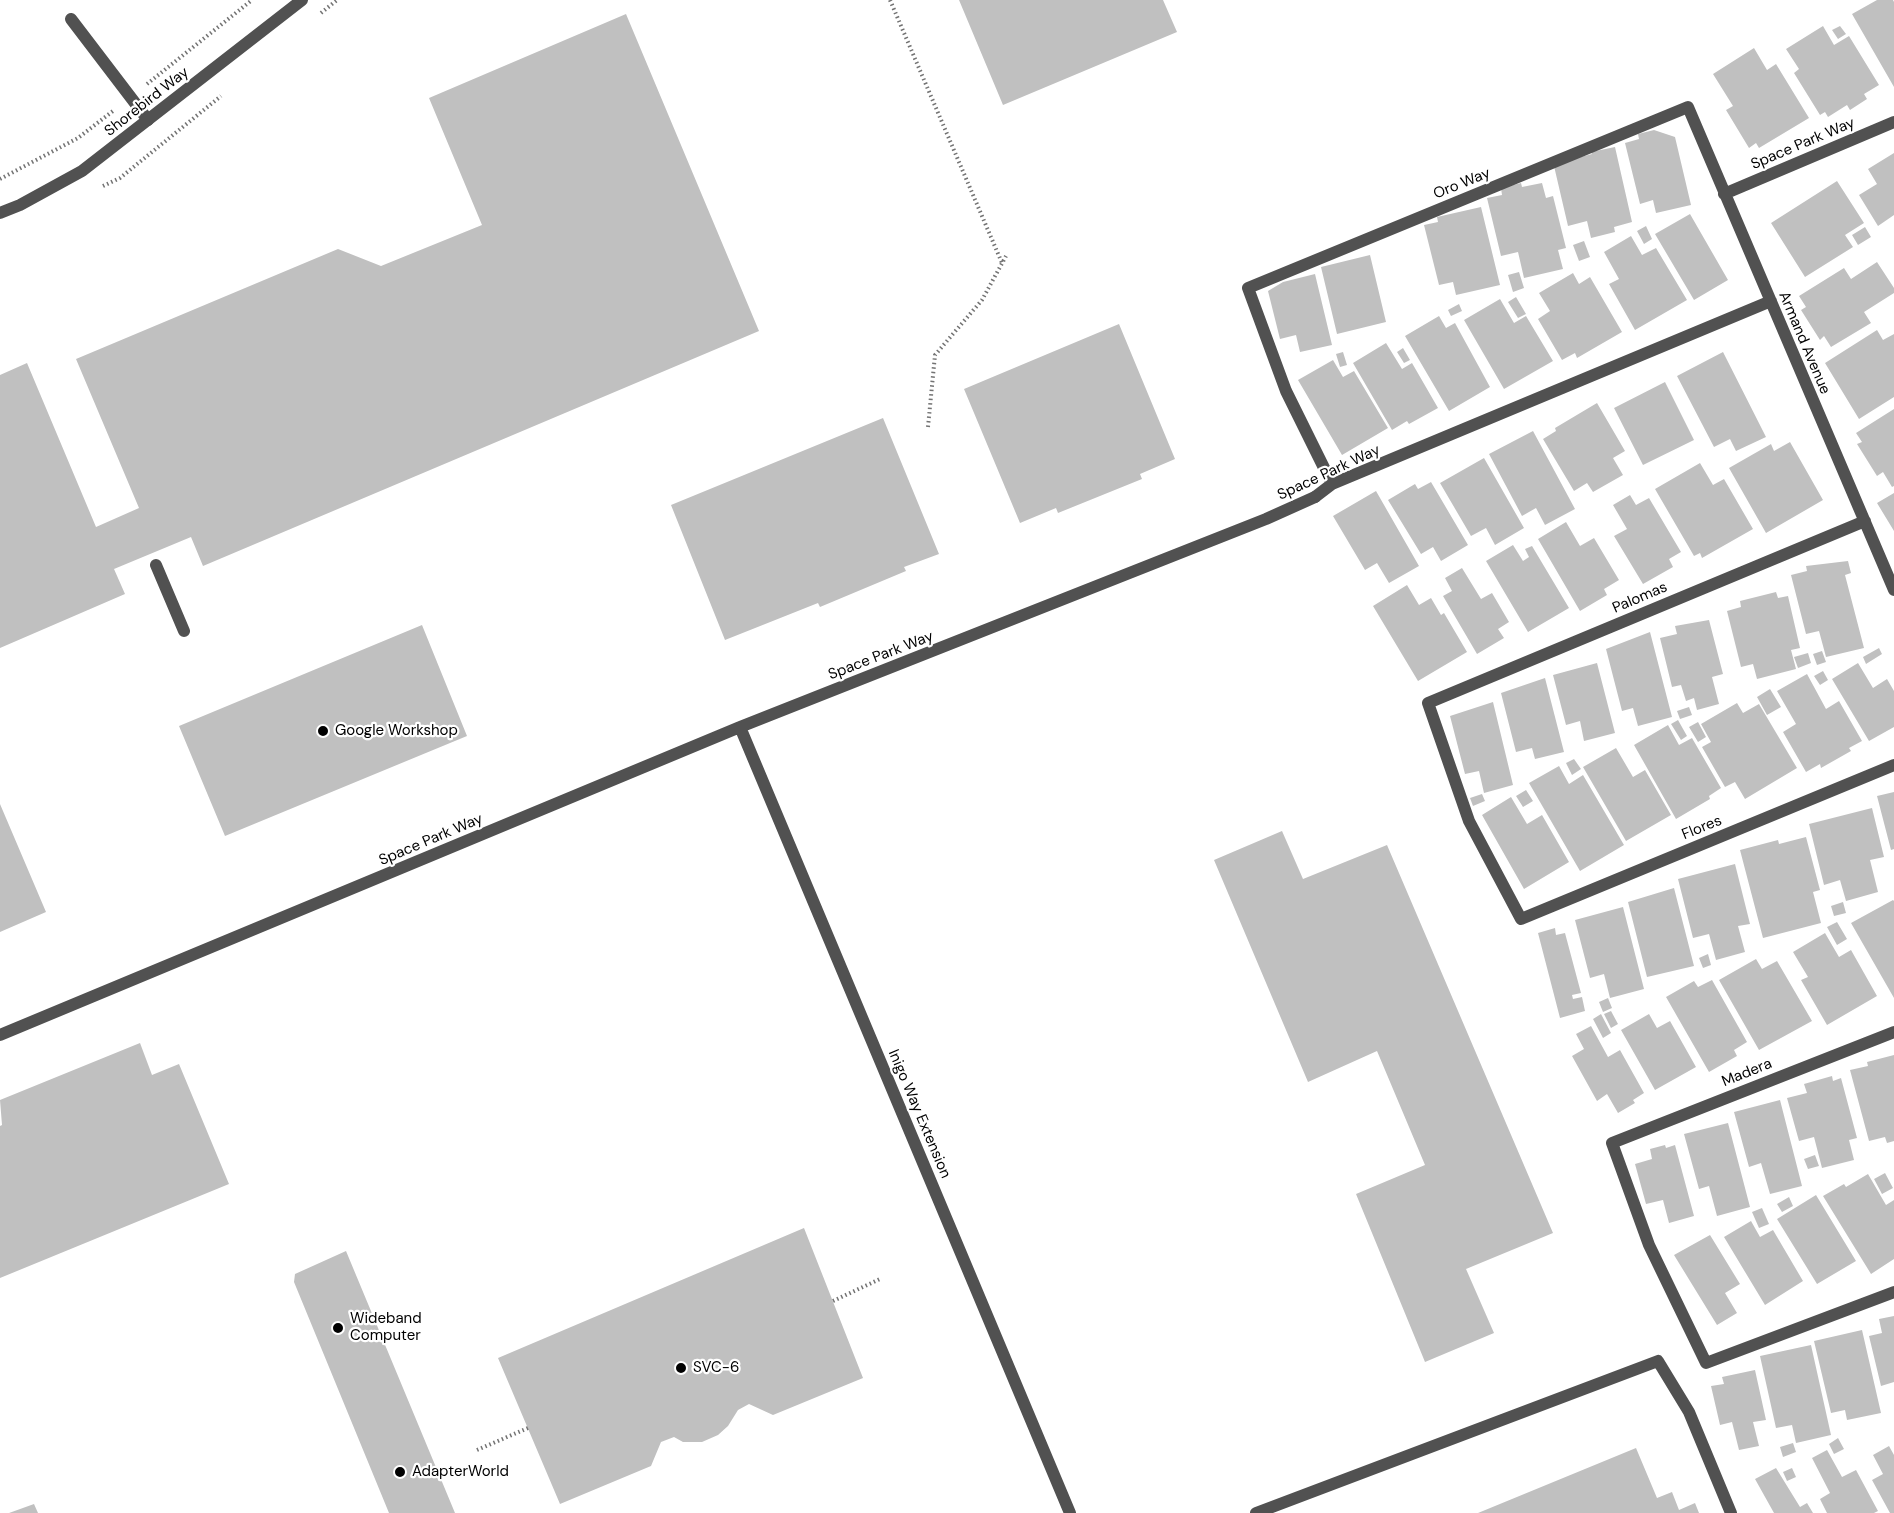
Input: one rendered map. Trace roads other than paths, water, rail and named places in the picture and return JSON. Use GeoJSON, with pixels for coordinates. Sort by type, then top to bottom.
{"type":"FeatureCollection","features":[{"type":"Feature","properties":{"kind":"street","name":"Shorebird Way"},"geometry":{"type":"LineString","coordinates":[[0,213],[82,171],[302,0]]}},
{"type":"Feature","properties":{"kind":"street"},"geometry":{"type":"LineString","coordinates":[[71,19],[148,120]]}},
{"type":"Feature","properties":{"kind":"street","name":"Armand Avenue"},"geometry":{"type":"LineString","coordinates":[[1688,107],[1894,590]]}},
{"type":"Feature","properties":{"kind":"street","name":"Oro Way"},"geometry":{"type":"LineString","coordinates":[[1332,484],[1286,391],[1248,288],[1688,107]]}},
{"type":"Feature","properties":{"kind":"street","name":"Space Park Way"},"geometry":{"type":"LineString","coordinates":[[1724,194],[1894,122]]}},
{"type":"Feature","properties":{"kind":"street","name":"Space Park Way"},"geometry":{"type":"LineString","coordinates":[[0,1035],[741,727],[1266,519],[1315,496],[1332,484],[1770,302]]}},
{"type":"Feature","properties":{"kind":"street","name":"Palomas"},"geometry":{"type":"LineString","coordinates":[[1521,919],[1469,821],[1428,703],[1865,521]]}},
{"type":"Feature","properties":{"kind":"street"},"geometry":{"type":"LineString","coordinates":[[156,565],[184,631]]}},
{"type":"Feature","properties":{"kind":"street","name":"Inigo Way Extension"},"geometry":{"type":"LineString","coordinates":[[741,727],[1070,1513]]}},
{"type":"Feature","properties":{"kind":"street","name":"Flores"},"geometry":{"type":"LineString","coordinates":[[1521,919],[1894,765]]}},
{"type":"Feature","properties":{"kind":"street","name":"Madera"},"geometry":{"type":"LineString","coordinates":[[1894,1032],[1612,1143],[1649,1245],[1706,1363],[1894,1292]]}},
{"type":"Feature","properties":{"kind":"street"},"geometry":{"type":"LineString","coordinates":[[1256,1513],[1658,1361],[1689,1412],[1731,1513]]}},
{"type":"Feature","properties":{"kind":"place","name":"Google Workshop"},"geometry":{"type":"Point","coordinates":[323,731]}},
{"type":"Feature","properties":{"kind":"place","name":"Wideband Computer"},"geometry":{"type":"Point","coordinates":[338,1328]}},
{"type":"Feature","properties":{"kind":"place","name":"SVC-6"},"geometry":{"type":"Point","coordinates":[681,1368]}},
{"type":"Feature","properties":{"kind":"place","name":"AdapterWorld"},"geometry":{"type":"Point","coordinates":[400,1472]}}]}
